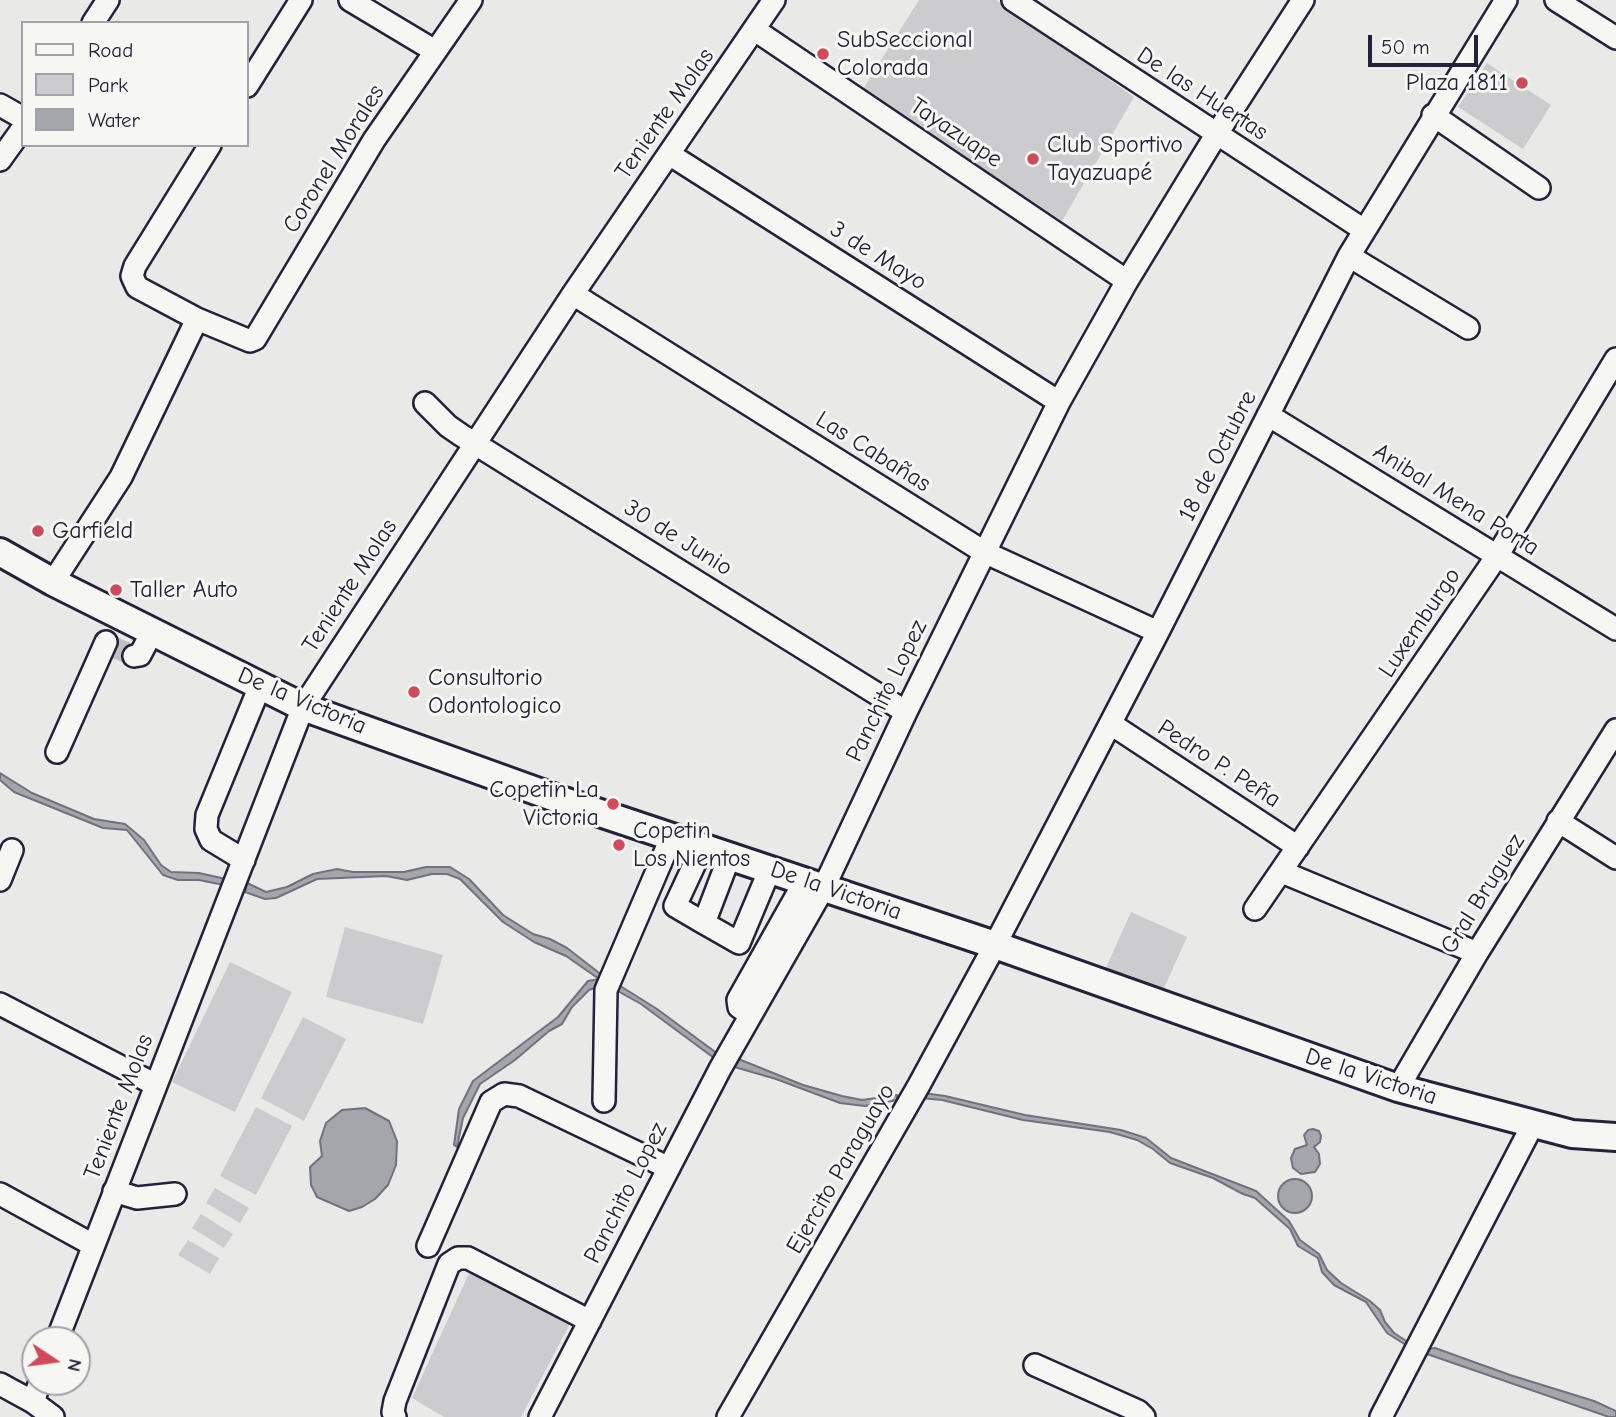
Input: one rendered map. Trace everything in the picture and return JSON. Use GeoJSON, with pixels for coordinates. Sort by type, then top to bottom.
{"type":"FeatureCollection","features":[{"type":"Feature","properties":{"kind":"main road","name":"De la Victoria"},"geometry":{"type":"LineString","coordinates":[[0,552],[53,582],[303,707],[564,801],[995,945],[1398,1088],[1572,1133],[1616,1137]]}},
{"type":"Feature","properties":{"kind":"street"},"geometry":{"type":"LineString","coordinates":[[94,21],[108,0]]}},
{"type":"Feature","properties":{"kind":"street"},"geometry":{"type":"LineString","coordinates":[[350,0],[435,51]]}},
{"type":"Feature","properties":{"kind":"street","name":"Coronel Morales"},"geometry":{"type":"LineString","coordinates":[[197,319],[244,340],[255,339],[374,140],[471,0]]}},
{"type":"Feature","properties":{"kind":"street","name":"Teniente Molas"},"geometry":{"type":"LineString","coordinates":[[62,1326],[303,707],[573,293],[774,0]]}},
{"type":"Feature","properties":{"kind":"street","name":"De las Huertas"},"geometry":{"type":"LineString","coordinates":[[1013,0],[1363,230]]}},
{"type":"Feature","properties":{"kind":"street","name":"Panchito Lopez"},"geometry":{"type":"LineString","coordinates":[[540,1417],[751,1015],[772,960],[906,712],[1059,402],[1127,281],[1303,0]]}},
{"type":"Feature","properties":{"kind":"street","name":"18 de Octubre"},"geometry":{"type":"LineString","coordinates":[[995,945],[1363,230],[1506,0]]}},
{"type":"Feature","properties":{"kind":"street"},"geometry":{"type":"LineString","coordinates":[[1556,0],[1616,38]]}},
{"type":"Feature","properties":{"kind":"street"},"geometry":{"type":"LineString","coordinates":[[248,84],[293,3]]}},
{"type":"Feature","properties":{"kind":"street","name":"Tayazuape"},"geometry":{"type":"LineString","coordinates":[[755,30],[1127,281]]}},
{"type":"Feature","properties":{"kind":"street"},"geometry":{"type":"LineString","coordinates":[[0,105],[21,117]]}},
{"type":"Feature","properties":{"kind":"street"},"geometry":{"type":"LineString","coordinates":[[1433,115],[1539,188]]}},
{"type":"Feature","properties":{"kind":"street"},"geometry":{"type":"LineString","coordinates":[[0,160],[21,131]]}},
{"type":"Feature","properties":{"kind":"street"},"geometry":{"type":"LineString","coordinates":[[53,582],[121,477],[197,319],[137,287],[132,276],[135,266],[209,147]]}},
{"type":"Feature","properties":{"kind":"street","name":"3 de Mayo"},"geometry":{"type":"LineString","coordinates":[[669,154],[1059,402]]}},
{"type":"Feature","properties":{"kind":"street"},"geometry":{"type":"LineString","coordinates":[[1349,256],[1468,328]]}},
{"type":"Feature","properties":{"kind":"street","name":"Las Cabañas"},"geometry":{"type":"LineString","coordinates":[[573,293],[984,552],[1158,632]]}},
{"type":"Feature","properties":{"kind":"street","name":"Luxemburgo"},"geometry":{"type":"LineString","coordinates":[[1255,909],[1497,556],[1616,359]]}},
{"type":"Feature","properties":{"kind":"street","name":"30 de Junio"},"geometry":{"type":"LineString","coordinates":[[425,404],[448,426],[906,712]]}},
{"type":"Feature","properties":{"kind":"street","name":"Anibal Mena Porta"},"geometry":{"type":"LineString","coordinates":[[1268,415],[1616,629]]}},
{"type":"Feature","properties":{"kind":"street"},"geometry":{"type":"LineString","coordinates":[[57,752],[107,643],[112,612]]}},
{"type":"Feature","properties":{"kind":"street"},"geometry":{"type":"LineString","coordinates":[[134,656],[140,655],[152,632]]}},
{"type":"Feature","properties":{"kind":"street"},"geometry":{"type":"LineString","coordinates":[[243,859],[211,840],[206,829],[207,815],[260,686]]}},
{"type":"Feature","properties":{"kind":"street","name":"Pedro P. Peña"},"geometry":{"type":"LineString","coordinates":[[1111,724],[1298,847]]}},
{"type":"Feature","properties":{"kind":"street","name":"Gral Bruguez"},"geometry":{"type":"LineString","coordinates":[[1398,1088],[1477,953],[1616,730]]}},
{"type":"Feature","properties":{"kind":"street"},"geometry":{"type":"LineString","coordinates":[[1559,821],[1616,858]]}},
{"type":"Feature","properties":{"kind":"street"},"geometry":{"type":"LineString","coordinates":[[604,1101],[606,989],[672,836]]}},
{"type":"Feature","properties":{"kind":"street"},"geometry":{"type":"LineString","coordinates":[[703,846],[675,906],[772,960]]}},
{"type":"Feature","properties":{"kind":"street"},"geometry":{"type":"LineString","coordinates":[[0,880],[12,850]]}},
{"type":"Feature","properties":{"kind":"street"},"geometry":{"type":"LineString","coordinates":[[704,923],[730,855]]}},
{"type":"Feature","properties":{"kind":"street"},"geometry":{"type":"LineString","coordinates":[[739,943],[770,869]]}},
{"type":"Feature","properties":{"kind":"street"},"geometry":{"type":"LineString","coordinates":[[1282,872],[1477,953]]}},
{"type":"Feature","properties":{"kind":"street","name":"Ejercito Paraguayo"},"geometry":{"type":"LineString","coordinates":[[728,1417],[919,1085],[995,945]]}},
{"type":"Feature","properties":{"kind":"street"},"geometry":{"type":"LineString","coordinates":[[0,1004],[156,1085]]}},
{"type":"Feature","properties":{"kind":"street"},"geometry":{"type":"LineString","coordinates":[[428,1246],[491,1102],[504,1094],[519,1096],[669,1168]]}},
{"type":"Feature","properties":{"kind":"street"},"geometry":{"type":"LineString","coordinates":[[1381,1417],[1533,1124]]}},
{"type":"Feature","properties":{"kind":"street"},"geometry":{"type":"LineString","coordinates":[[114,1191],[137,1198],[175,1194]]}},
{"type":"Feature","properties":{"kind":"street"},"geometry":{"type":"LineString","coordinates":[[0,1194],[93,1245]]}},
{"type":"Feature","properties":{"kind":"street"},"geometry":{"type":"LineString","coordinates":[[395,1417],[395,1401],[449,1264],[458,1258],[468,1258],[590,1321]]}},
{"type":"Feature","properties":{"kind":"street"},"geometry":{"type":"LineString","coordinates":[[1035,1365],[1138,1411],[1144,1417]]}},
{"type":"Feature","properties":{"kind":"street"},"geometry":{"type":"LineString","coordinates":[[0,1384],[33,1402],[53,1417]]}},
{"type":"Feature","properties":{"kind":"street"},"geometry":{"type":"LineString","coordinates":[[33,1402],[35,1396]]}},
{"type":"Feature","properties":{"kind":"green space","name":"Club Sportivo Tayazuapé"},"geometry":{"type":"Polygon","coordinates":[[[919,0],[996,0],[1134,97],[1062,221],[863,89],[919,0]]]}},
{"type":"Feature","properties":{"kind":"green space"},"geometry":{"type":"Polygon","coordinates":[[[1487,63],[1551,105],[1523,149],[1458,107],[1487,63]]]}},
{"type":"Feature","properties":{"kind":"green space"},"geometry":{"type":"Polygon","coordinates":[[[1131,912],[1187,937],[1160,997],[1104,972],[1131,912]]]}},
{"type":"Feature","properties":{"kind":"green space"},"geometry":{"type":"Polygon","coordinates":[[[345,927],[443,955],[423,1024],[326,997],[345,927]]]}},
{"type":"Feature","properties":{"kind":"green space"},"geometry":{"type":"Polygon","coordinates":[[[230,962],[292,992],[235,1112],[172,1082],[230,962]]]}},
{"type":"Feature","properties":{"kind":"green space"},"geometry":{"type":"Polygon","coordinates":[[[303,1017],[346,1039],[304,1121],[261,1098],[303,1017]]]}},
{"type":"Feature","properties":{"kind":"green space"},"geometry":{"type":"Polygon","coordinates":[[[256,1107],[292,1126],[256,1195],[220,1176],[256,1107]]]}},
{"type":"Feature","properties":{"kind":"green space"},"geometry":{"type":"Polygon","coordinates":[[[215,1188],[249,1208],[240,1223],[206,1203],[215,1188]]]}},
{"type":"Feature","properties":{"kind":"green space"},"geometry":{"type":"Polygon","coordinates":[[[201,1214],[233,1234],[224,1248],[192,1228],[201,1214]]]}},
{"type":"Feature","properties":{"kind":"green space"},"geometry":{"type":"Polygon","coordinates":[[[188,1240],[219,1258],[210,1274],[178,1255],[188,1240]]]}},
{"type":"Feature","properties":{"kind":"green space"},"geometry":{"type":"Polygon","coordinates":[[[471,1269],[571,1322],[521,1417],[444,1417],[412,1398],[471,1269]]]}},
{"type":"Feature","properties":{"kind":"water"},"geometry":{"type":"Polygon","coordinates":[[[0,773],[32,793],[94,819],[125,824],[144,840],[161,865],[171,872],[199,873],[226,879],[224,885],[199,880],[178,880],[163,875],[127,830],[103,828],[14,792],[0,780],[0,773]]]}},
{"type":"Feature","properties":{"kind":"water"},"geometry":{"type":"Polygon","coordinates":[[[426,867],[450,867],[469,879],[503,915],[533,934],[567,948],[718,1054],[714,1058],[641,1004],[607,985],[597,987],[589,990],[572,1007],[562,1024],[480,1084],[463,1118],[457,1147],[454,1145],[459,1109],[473,1081],[558,1017],[588,981],[599,979],[566,956],[534,942],[503,922],[460,879],[447,874],[432,874],[407,880],[386,876],[317,879],[276,898],[265,899],[245,892],[247,883],[266,892],[287,887],[313,874],[337,869],[353,872],[404,872],[426,867]]]}},
{"type":"Feature","properties":{"kind":"water"},"geometry":{"type":"Polygon","coordinates":[[[736,1058],[803,1085],[842,1096],[862,1100],[897,1095],[897,1100],[865,1106],[840,1103],[776,1079],[731,1066],[736,1058]]]}},
{"type":"Feature","properties":{"kind":"water"},"geometry":{"type":"Polygon","coordinates":[[[923,1093],[1025,1115],[1121,1130],[1146,1138],[1171,1158],[1256,1191],[1289,1221],[1300,1240],[1319,1254],[1327,1270],[1341,1283],[1370,1301],[1380,1310],[1394,1333],[1411,1344],[1409,1347],[1387,1333],[1366,1302],[1334,1285],[1322,1272],[1318,1258],[1298,1246],[1290,1229],[1255,1198],[1213,1178],[1170,1163],[1137,1140],[1110,1132],[1023,1120],[942,1100],[920,1098],[923,1093]]]}},
{"type":"Feature","properties":{"kind":"water"},"geometry":{"type":"Polygon","coordinates":[[[365,1108],[389,1121],[397,1141],[396,1165],[388,1185],[375,1199],[349,1211],[317,1197],[311,1185],[310,1167],[322,1156],[320,1141],[326,1123],[342,1110],[365,1108]]]}},
{"type":"Feature","properties":{"kind":"water"},"geometry":{"type":"Polygon","coordinates":[[[1313,1129],[1319,1131],[1321,1136],[1320,1142],[1314,1147],[1319,1154],[1320,1164],[1315,1172],[1301,1174],[1293,1168],[1291,1158],[1295,1149],[1307,1145],[1304,1135],[1313,1129]]]}},
{"type":"Feature","properties":{"kind":"water"},"geometry":{"type":"Polygon","coordinates":[[[1295,1179],[1307,1184],[1312,1196],[1307,1208],[1295,1213],[1283,1208],[1278,1196],[1283,1184],[1295,1179]]]}},
{"type":"Feature","properties":{"kind":"water"},"geometry":{"type":"Polygon","coordinates":[[[1435,1348],[1594,1401],[1616,1411],[1616,1417],[1609,1417],[1427,1354],[1429,1349],[1435,1348]]]}},
{"type":"Feature","properties":{"kind":"tunnel"},"geometry":{"type":"LineString","coordinates":[[107,644],[134,656]]}},
{"type":"Feature","properties":{"kind":"place","name":"SubSeccional Colorada"},"geometry":{"type":"Point","coordinates":[823,54]}},
{"type":"Feature","properties":{"kind":"place","name":"Plaza 1811"},"geometry":{"type":"Point","coordinates":[1522,83]}},
{"type":"Feature","properties":{"kind":"place","name":"Club Sportivo Tayazuapé"},"geometry":{"type":"Point","coordinates":[1033,159]}},
{"type":"Feature","properties":{"kind":"place","name":"Garfield"},"geometry":{"type":"Point","coordinates":[38,531]}},
{"type":"Feature","properties":{"kind":"place","name":"Taller Auto"},"geometry":{"type":"Point","coordinates":[116,590]}},
{"type":"Feature","properties":{"kind":"place","name":"Consultorio Odontologico"},"geometry":{"type":"Point","coordinates":[414,692]}},
{"type":"Feature","properties":{"kind":"place","name":"Copetin La Victoria"},"geometry":{"type":"Point","coordinates":[613,804]}},
{"type":"Feature","properties":{"kind":"place","name":"Copetin Los Nientos"},"geometry":{"type":"Point","coordinates":[619,845]}}]}
